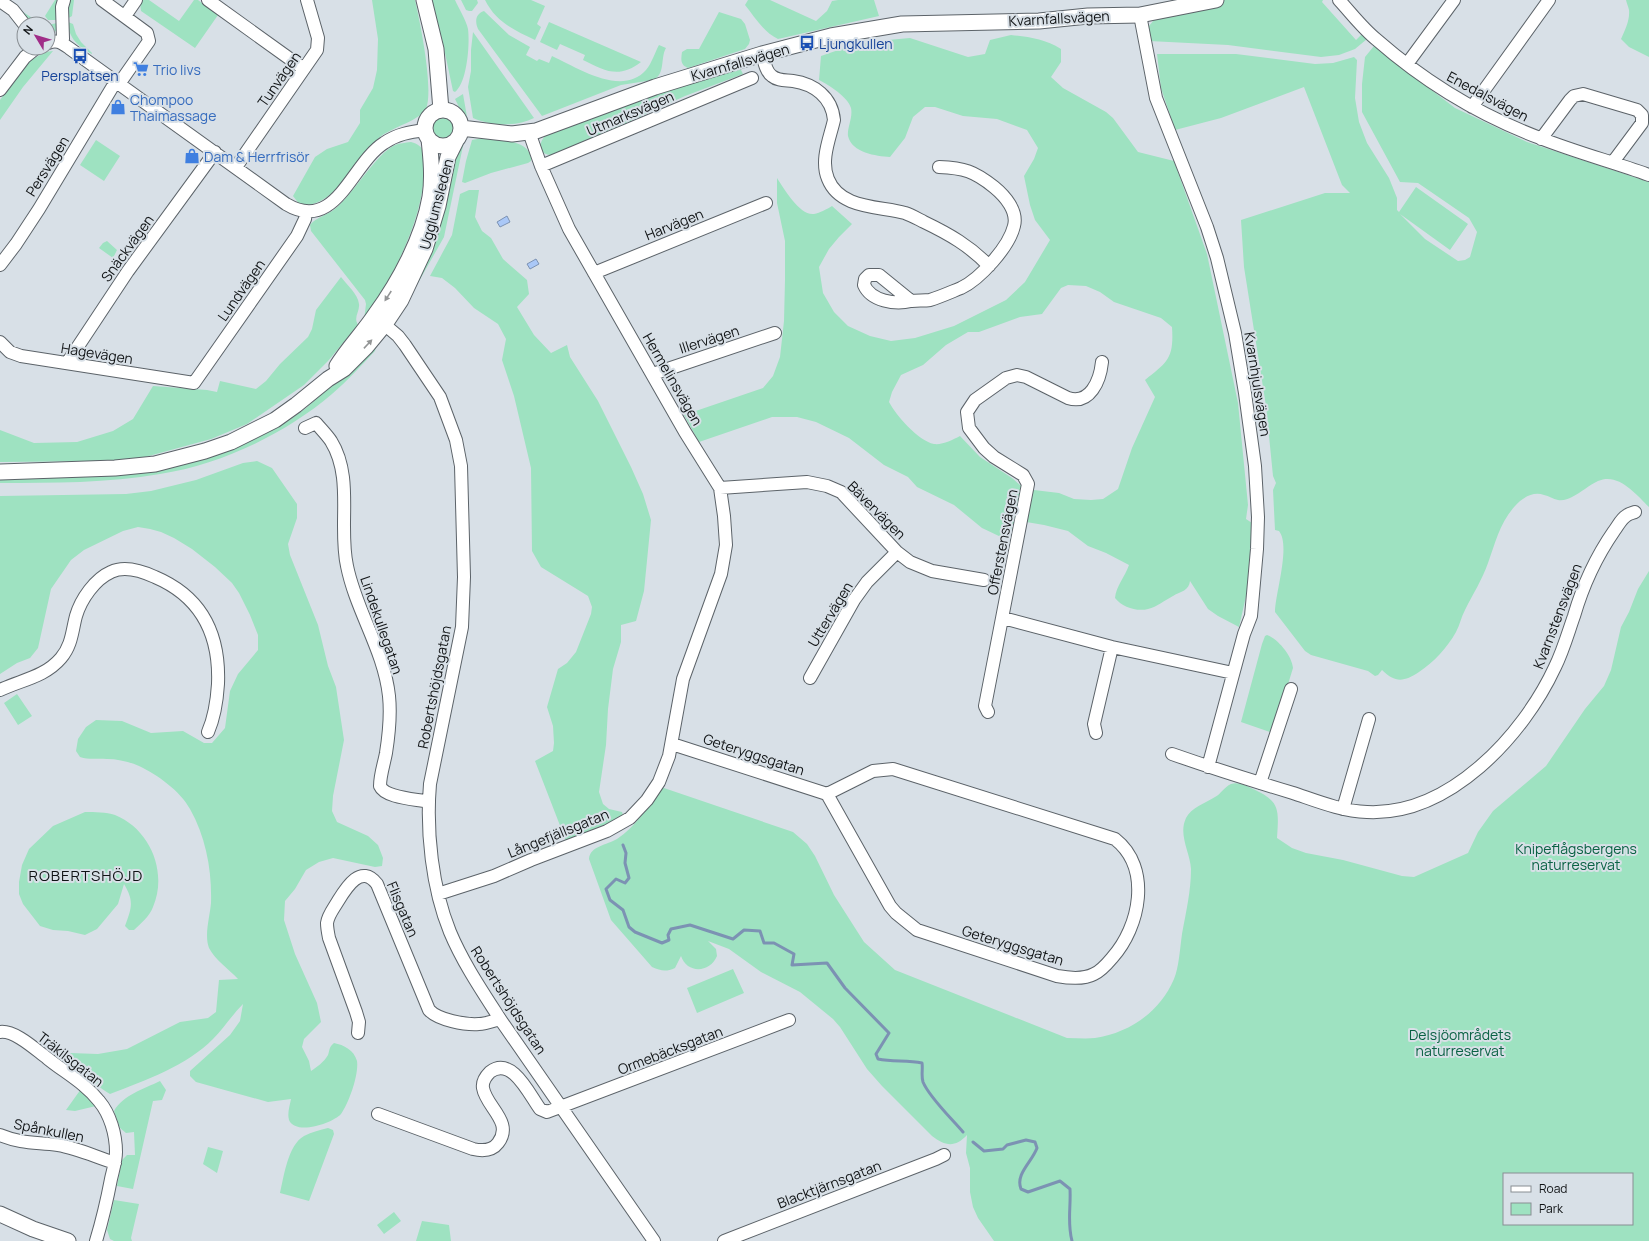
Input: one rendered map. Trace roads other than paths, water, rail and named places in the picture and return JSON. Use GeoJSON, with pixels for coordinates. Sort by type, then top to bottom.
{"type":"FeatureCollection","features":[{"type":"Feature","properties":{"kind":"street"},"geometry":{"type":"LineString","coordinates":[[61,42],[63,34],[62,7],[64,0]]}},
{"type":"Feature","properties":{"kind":"street"},"geometry":{"type":"LineString","coordinates":[[102,0],[147,33],[149,41],[118,82]]}},
{"type":"Feature","properties":{"kind":"street"},"geometry":{"type":"LineString","coordinates":[[125,16],[136,0]]}},
{"type":"Feature","properties":{"kind":"street"},"geometry":{"type":"LineString","coordinates":[[208,0],[304,69]]}},
{"type":"Feature","properties":{"kind":"street","name":"Tunvägen"},"geometry":{"type":"LineString","coordinates":[[236,167],[315,53],[318,45],[318,38],[307,0]]}},
{"type":"Feature","properties":{"kind":"street"},"geometry":{"type":"LineString","coordinates":[[424,0],[436,49],[441,110]]}},
{"type":"Feature","properties":{"kind":"street","name":"Kvarnfallsvägen"},"geometry":{"type":"LineString","coordinates":[[459,134],[512,134],[529,132],[655,87],[762,54],[831,36],[902,24],[1039,21],[1088,16],[1140,15],[1216,0]]}},
{"type":"Feature","properties":{"kind":"street","name":"Enedalsvägen"},"geometry":{"type":"LineString","coordinates":[[1340,0],[1375,39],[1449,95],[1498,121],[1540,139],[1649,175]]}},
{"type":"Feature","properties":{"kind":"street"},"geometry":{"type":"LineString","coordinates":[[1407,64],[1454,0]]}},
{"type":"Feature","properties":{"kind":"street"},"geometry":{"type":"LineString","coordinates":[[1472,108],[1549,0]]}},
{"type":"Feature","properties":{"kind":"street"},"geometry":{"type":"LineString","coordinates":[[0,1],[13,10],[18,16]]}},
{"type":"Feature","properties":{"kind":"street","name":"Kvarnhjulsvägen"},"geometry":{"type":"LineString","coordinates":[[1140,15],[1156,98],[1207,227],[1217,258],[1234,333],[1250,429],[1258,517],[1257,550],[1251,616],[1244,634],[1208,767]]}},
{"type":"Feature","properties":{"kind":"street"},"geometry":{"type":"LineString","coordinates":[[56,41],[61,42],[118,82],[286,204],[292,208],[306,212],[316,211],[331,204],[373,152],[383,143],[401,135],[427,135],[425,124],[430,116],[441,110],[454,114],[460,122],[459,134]]}},
{"type":"Feature","properties":{"kind":"street"},"geometry":{"type":"LineString","coordinates":[[762,54],[768,71],[773,78],[811,86],[824,95],[829,102],[834,120],[824,163],[828,179],[834,190],[843,198],[905,214],[940,230],[958,239],[976,252],[989,266]]}},
{"type":"Feature","properties":{"kind":"street"},"geometry":{"type":"LineString","coordinates":[[0,90],[5,74],[26,56]]}},
{"type":"Feature","properties":{"kind":"street","name":"Utmarksvägen"},"geometry":{"type":"LineString","coordinates":[[541,166],[752,78]]}},
{"type":"Feature","properties":{"kind":"street","name":"Persvägen"},"geometry":{"type":"LineString","coordinates":[[0,265],[39,209],[118,82]]}},
{"type":"Feature","properties":{"kind":"street"},"geometry":{"type":"LineString","coordinates":[[1540,139],[1570,100],[1578,94],[1583,94],[1637,110],[1642,115],[1642,123],[1613,162]]}},
{"type":"Feature","properties":{"kind":"street","name":"Hermelinsvägen"},"geometry":{"type":"LineString","coordinates":[[529,132],[541,166],[569,229],[685,432],[720,488],[726,532],[724,560],[721,574],[692,651]]}},
{"type":"Feature","properties":{"kind":"street","name":"Ugglumsleden"},"geometry":{"type":"LineString","coordinates":[[427,135],[436,145],[444,146],[459,134]]}},
{"type":"Feature","properties":{"kind":"street","name":"Ugglumsleden"},"geometry":{"type":"LineString","coordinates":[[380,320],[401,300],[425,249],[438,206],[448,157],[459,134]]}},
{"type":"Feature","properties":{"kind":"street","name":"Ugglumsleden"},"geometry":{"type":"LineString","coordinates":[[0,472],[115,468],[155,464],[205,451],[231,442],[275,420],[328,379],[344,369],[370,343],[401,276],[424,218],[430,197],[431,172],[427,135]]}},
{"type":"Feature","properties":{"kind":"street","name":"Snäckvägen"},"geometry":{"type":"LineString","coordinates":[[67,364],[70,357],[128,270],[215,152]]}},
{"type":"Feature","properties":{"kind":"street"},"geometry":{"type":"LineString","coordinates":[[911,301],[929,300],[962,287],[975,279],[989,266],[1002,249],[1015,226],[1014,214],[1004,196],[976,174],[961,168],[939,167]]}},
{"type":"Feature","properties":{"kind":"street","name":"Harvägen"},"geometry":{"type":"LineString","coordinates":[[594,273],[766,204]]}},
{"type":"Feature","properties":{"kind":"street","name":"Lundvägen"},"geometry":{"type":"LineString","coordinates":[[194,383],[297,236],[305,219],[306,212]]}},
{"type":"Feature","properties":{"kind":"street","name":"Robertshöjdsgatan"},"geometry":{"type":"LineString","coordinates":[[380,320],[398,336],[408,348],[440,397],[453,430],[461,466],[464,577],[462,627],[433,770],[429,802],[433,865],[438,894],[447,925],[457,947],[478,985],[500,1019],[654,1241]]}},
{"type":"Feature","properties":{"kind":"street","name":"Illervägen"},"geometry":{"type":"LineString","coordinates":[[653,374],[775,333]]}},
{"type":"Feature","properties":{"kind":"street","name":"Hagevägen"},"geometry":{"type":"LineString","coordinates":[[0,342],[14,354],[67,364],[194,383]]}},
{"type":"Feature","properties":{"kind":"street","name":"Offerstensvägen"},"geometry":{"type":"LineString","coordinates":[[988,712],[985,706],[1028,484],[1023,475],[994,457],[984,448],[969,428],[967,412],[972,402],[980,396],[1006,378],[1017,375],[1026,377],[1068,398],[1081,399],[1086,397],[1093,390],[1098,379],[1102,362]]}},
{"type":"Feature","properties":{"kind":"street","name":"Lindekullegatan"},"geometry":{"type":"LineString","coordinates":[[305,428],[316,423],[331,440],[341,462],[343,475],[344,541],[349,577],[383,668],[389,695],[390,709],[388,739],[380,786],[388,794],[429,802]]}},
{"type":"Feature","properties":{"kind":"street","name":"Bävervägen"},"geometry":{"type":"LineString","coordinates":[[720,488],[807,482],[827,486],[841,492],[897,552],[910,562],[932,571],[984,580]]}},
{"type":"Feature","properties":{"kind":"street","name":"Kvarnstensvägen"},"geometry":{"type":"LineString","coordinates":[[1172,754],[1208,767],[1343,809],[1378,812],[1398,810],[1423,803],[1449,790],[1468,776],[1500,747],[1527,714],[1540,695],[1555,668],[1583,589],[1597,557],[1625,516],[1635,512]]}},
{"type":"Feature","properties":{"kind":"street","name":"Uttervägen"},"geometry":{"type":"LineString","coordinates":[[810,678],[854,600],[867,582],[897,552]]}},
{"type":"Feature","properties":{"kind":"street"},"geometry":{"type":"LineString","coordinates":[[0,690],[41,674],[52,667],[70,644],[76,615],[90,590],[102,577],[111,572],[124,569],[135,570],[160,579],[182,594],[200,613],[210,630],[217,655],[218,676],[216,703],[212,723],[208,732]]}},
{"type":"Feature","properties":{"kind":"street"},"geometry":{"type":"LineString","coordinates":[[1003,618],[1112,647],[1234,673]]}},
{"type":"Feature","properties":{"kind":"street"},"geometry":{"type":"LineString","coordinates":[[1096,734],[1094,724],[1112,647]]}},
{"type":"Feature","properties":{"kind":"street","name":"Långefjällsgatan"},"geometry":{"type":"LineString","coordinates":[[438,894],[494,876],[619,825],[630,818],[647,800],[659,782],[669,756],[684,679],[692,651]]}},
{"type":"Feature","properties":{"kind":"street"},"geometry":{"type":"LineString","coordinates":[[1260,783],[1291,689]]}},
{"type":"Feature","properties":{"kind":"street"},"geometry":{"type":"LineString","coordinates":[[1343,809],[1369,718]]}},
{"type":"Feature","properties":{"kind":"street","name":"Geteryggsgatan"},"geometry":{"type":"LineString","coordinates":[[672,744],[827,794],[890,906],[900,917],[917,930],[1057,976],[1069,978],[1093,975],[1110,961],[1126,940],[1137,909],[1138,892],[1135,870],[1131,858],[1120,843],[1115,839],[893,768],[873,771],[827,794]]}},
{"type":"Feature","properties":{"kind":"street","name":"Flisgatan"},"geometry":{"type":"LineString","coordinates":[[358,1033],[358,1017],[329,938],[327,926],[330,915],[346,888],[355,878],[361,877],[371,878],[377,884],[429,1010],[438,1017],[472,1024],[480,1024],[500,1019]]}},
{"type":"Feature","properties":{"kind":"street","name":"Ormebäcksgatan"},"geometry":{"type":"LineString","coordinates":[[378,1114],[473,1149],[490,1149],[500,1141],[503,1126],[500,1118],[486,1096],[482,1085],[489,1073],[493,1070],[505,1068],[514,1074],[543,1112],[546,1112],[561,1108],[789,1020]]}},
{"type":"Feature","properties":{"kind":"street","name":"Träkilsgatan"},"geometry":{"type":"LineString","coordinates":[[0,1032],[6,1032],[19,1038],[79,1082],[100,1101],[112,1127],[116,1152],[115,1163],[96,1241]]}},
{"type":"Feature","properties":{"kind":"street","name":"Spånkullen"},"geometry":{"type":"LineString","coordinates":[[0,1135],[18,1141],[58,1145],[78,1150],[115,1163]]}},
{"type":"Feature","properties":{"kind":"street","name":"Blacktjärnsgatan"},"geometry":{"type":"LineString","coordinates":[[724,1241],[944,1155]]}},
{"type":"Feature","properties":{"kind":"street"},"geometry":{"type":"LineString","coordinates":[[0,1214],[33,1229],[68,1241]]}},
{"type":"Feature","properties":{"kind":"water"},"geometry":{"type":"Polygon","coordinates":[[[507,216],[510,222],[500,227],[497,222],[507,216]]]}},
{"type":"Feature","properties":{"kind":"water"},"geometry":{"type":"Polygon","coordinates":[[[536,259],[539,264],[530,269],[527,264],[536,259]]]}},
{"type":"Feature","properties":{"kind":"waterway"},"geometry":{"type":"LineString","coordinates":[[623,845],[626,853],[625,863],[629,878],[625,883],[616,879],[606,889],[610,900],[623,910],[629,927],[635,932],[662,943],[669,940],[668,935],[671,929],[690,925],[733,939],[744,930],[760,931],[764,943],[774,943],[794,954],[792,965],[827,963],[845,988],[889,1033],[876,1054],[878,1059],[922,1063],[922,1080],[926,1088],[935,1101],[963,1132]]}},
{"type":"Feature","properties":{"kind":"waterway"},"geometry":{"type":"LineString","coordinates":[[973,1142],[984,1151],[1003,1149],[1007,1145],[1026,1140],[1035,1142],[1037,1148],[1035,1153],[1020,1178],[1021,1189],[1028,1192],[1060,1181],[1070,1189],[1069,1221],[1072,1241]]}},
{"type":"Feature","properties":{"kind":"place","name":"Ljungkullen"},"geometry":{"type":"Point","coordinates":[807,43]}},
{"type":"Feature","properties":{"kind":"place","name":"Persplatsen"},"geometry":{"type":"Point","coordinates":[80,56]}},
{"type":"Feature","properties":{"kind":"place","name":"Trio livs"},"geometry":{"type":"Point","coordinates":[141,69]}},
{"type":"Feature","properties":{"kind":"place","name":"Chompoo Thaimassage"},"geometry":{"type":"Point","coordinates":[118,107]}},
{"type":"Feature","properties":{"kind":"place","name":"Dam & Herrfrisör"},"geometry":{"type":"Point","coordinates":[192,156]}},
{"type":"Feature","properties":{"kind":"district","name":"ROBERTSHÖJD"},"geometry":{"type":"Point","coordinates":[86,875]}},
{"type":"Feature","properties":{"kind":"park label","name":"Knipeflågsbergens naturreservat"},"geometry":{"type":"Point","coordinates":[1576,856]}},
{"type":"Feature","properties":{"kind":"park label","name":"Delsjöområdets naturreservat"},"geometry":{"type":"Point","coordinates":[1460,1042]}}]}
